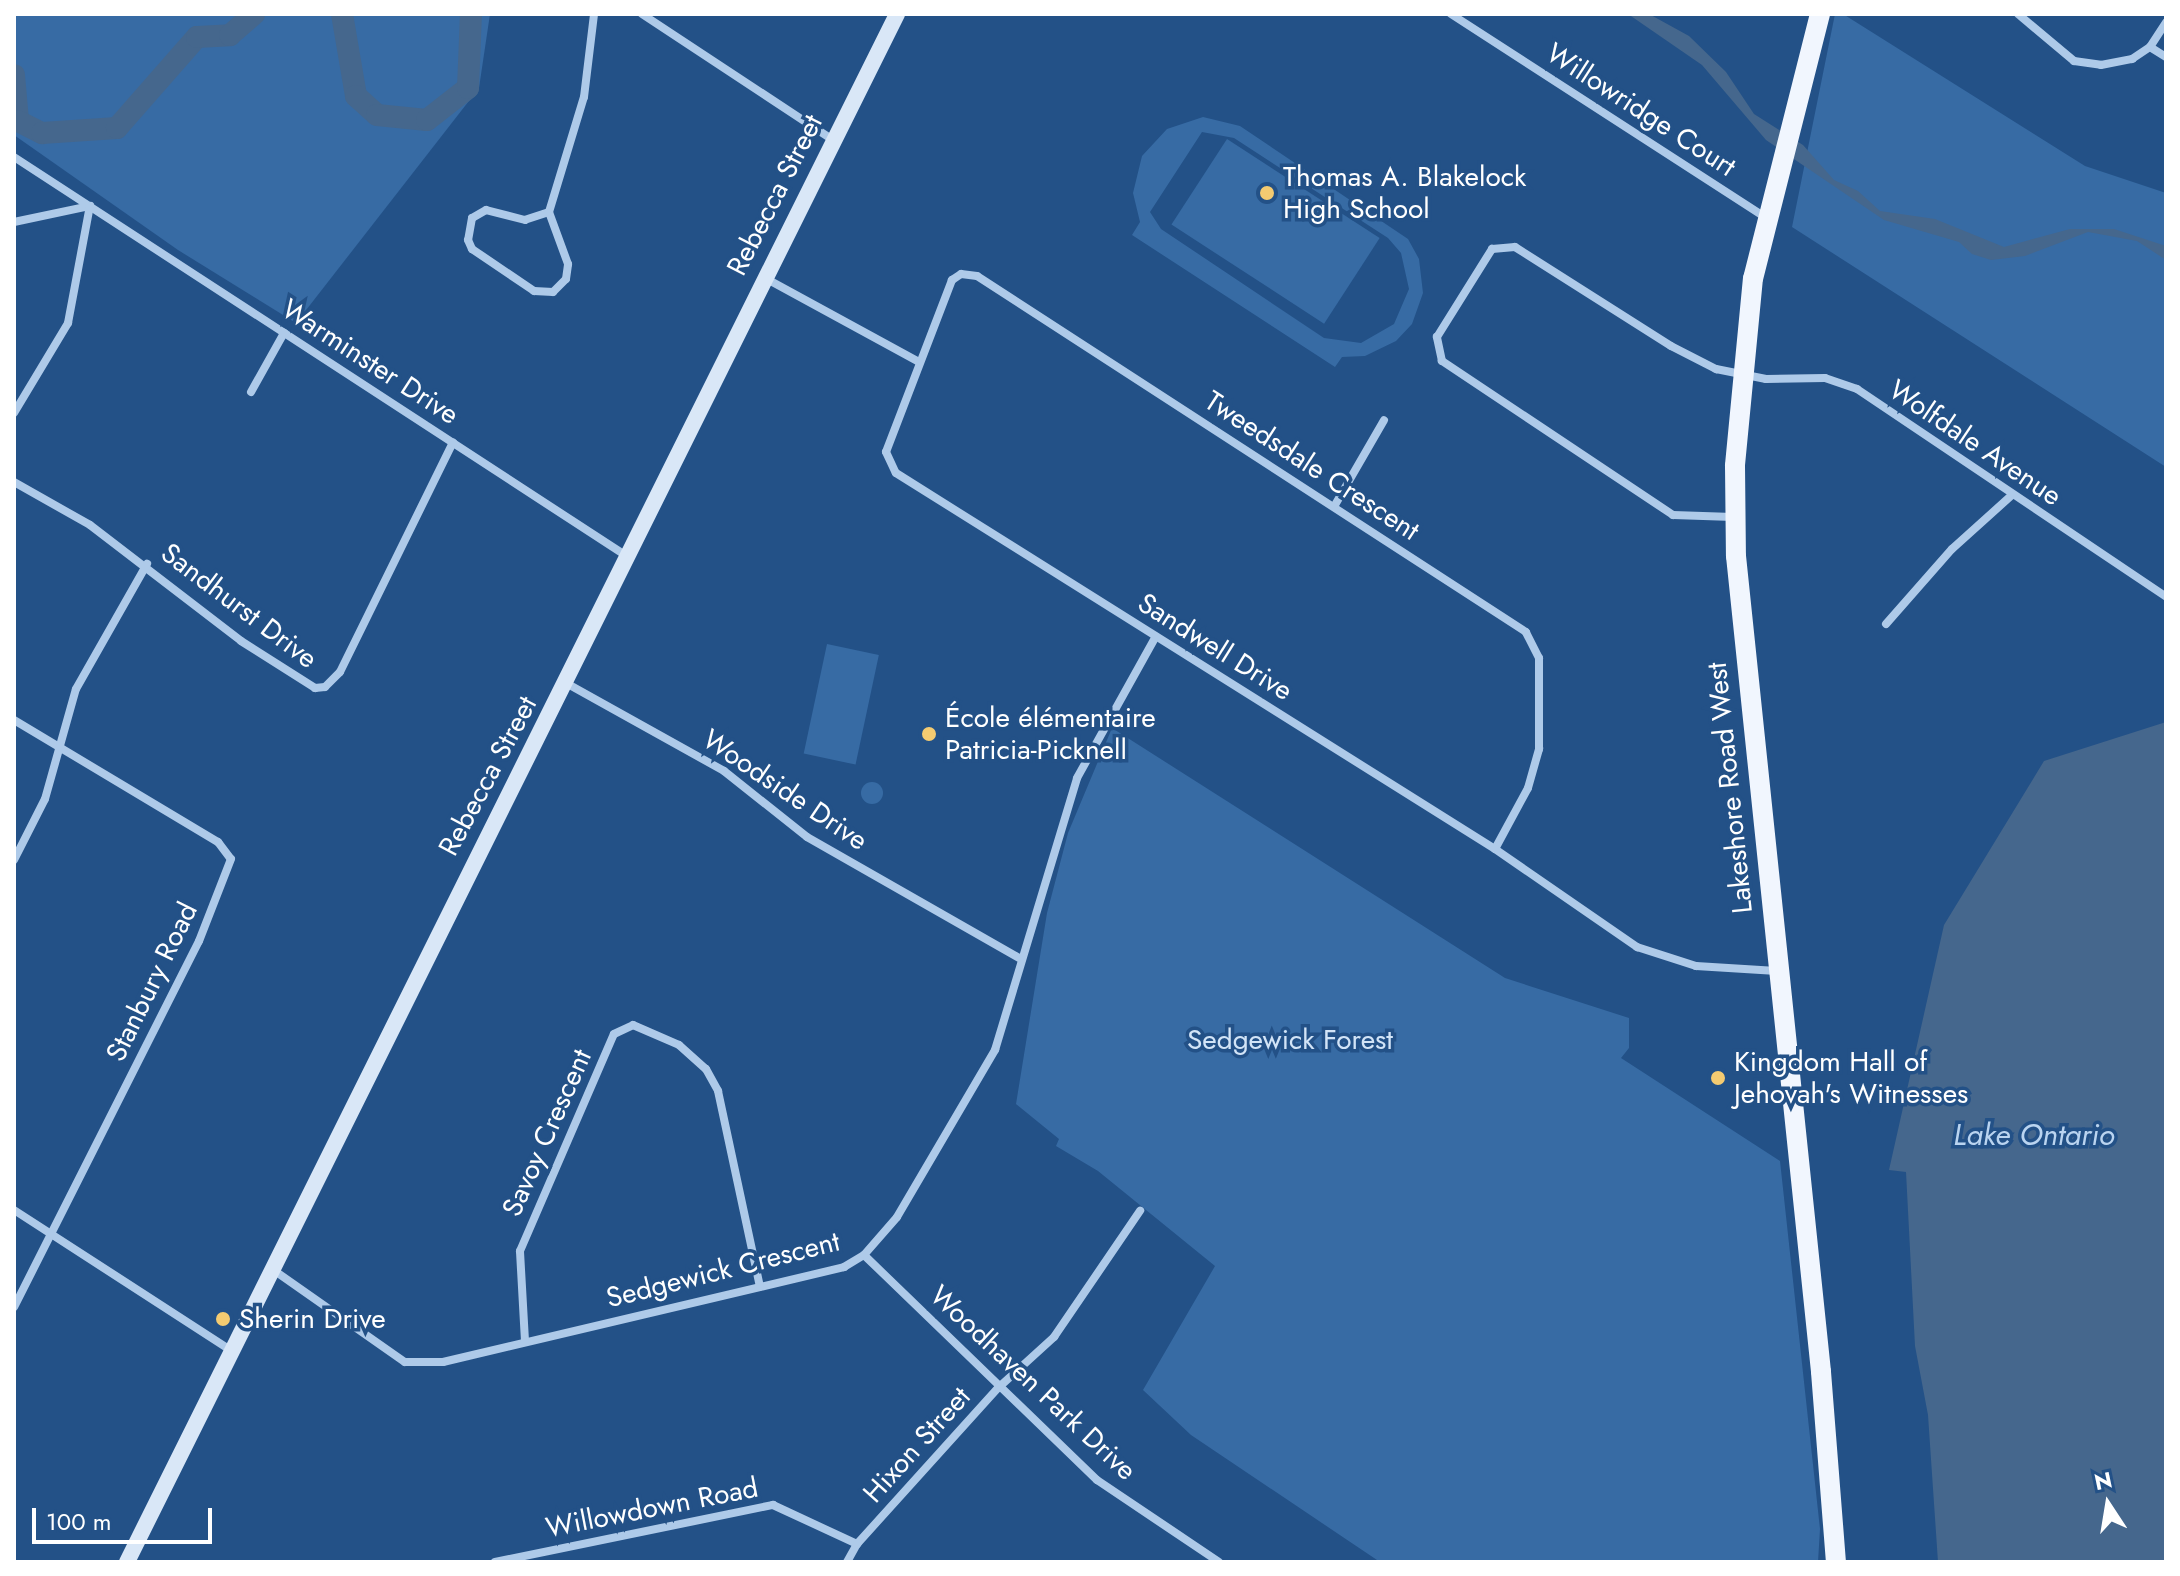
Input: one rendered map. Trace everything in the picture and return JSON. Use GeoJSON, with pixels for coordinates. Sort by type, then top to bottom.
{"type":"FeatureCollection","features":[{"type":"Feature","properties":{"kind":"main road","name":"Rebecca Street"},"geometry":{"type":"LineString","coordinates":[[127,1562],[229,1349],[566,683],[625,555],[762,277],[897,14]]}},
{"type":"Feature","properties":{"kind":"main road","name":"Lakeshore Road West"},"geometry":{"type":"LineString","coordinates":[[1820,14],[1753,278],[1743,376],[1735,517],[1777,971],[1821,1372],[1836,1562]]}},
{"type":"Feature","properties":{"kind":"street"},"geometry":{"type":"LineString","coordinates":[[549,212],[525,220],[486,210],[472,218],[468,240],[472,249],[534,291],[553,292],[569,272],[549,212],[584,97],[594,14]]}},
{"type":"Feature","properties":{"kind":"street"},"geometry":{"type":"LineString","coordinates":[[642,14],[833,140]]}},
{"type":"Feature","properties":{"kind":"street","name":"Willowridge Court"},"geometry":{"type":"LineString","coordinates":[[1451,14],[1767,218]]}},
{"type":"Feature","properties":{"kind":"street"},"geometry":{"type":"LineString","coordinates":[[2018,14],[2074,61],[2101,65],[2132,59],[2150,47],[2166,22]]}},
{"type":"Feature","properties":{"kind":"street"},"geometry":{"type":"LineString","coordinates":[[2150,47],[2166,57]]}},
{"type":"Feature","properties":{"kind":"street","name":"Warminster Drive"},"geometry":{"type":"LineString","coordinates":[[14,157],[625,555]]}},
{"type":"Feature","properties":{"kind":"street"},"geometry":{"type":"LineString","coordinates":[[14,222],[90,206],[68,323],[14,413]]}},
{"type":"Feature","properties":{"kind":"street"},"geometry":{"type":"LineString","coordinates":[[1735,517],[1684,518],[1664,510],[1442,361],[1437,337],[1492,249],[1506,245],[1671,346],[1743,376]]}},
{"type":"Feature","properties":{"kind":"street","name":"Tweedsdale Crescent"},"geometry":{"type":"LineString","coordinates":[[919,362],[952,280],[961,274],[977,276],[1335,505],[1526,632],[1539,658],[1539,749],[1528,788],[1495,849]]}},
{"type":"Feature","properties":{"kind":"street"},"geometry":{"type":"LineString","coordinates":[[762,277],[919,362]]}},
{"type":"Feature","properties":{"kind":"street"},"geometry":{"type":"LineString","coordinates":[[251,392],[284,333]]}},
{"type":"Feature","properties":{"kind":"street","name":"Sandwell Drive"},"geometry":{"type":"LineString","coordinates":[[919,362],[886,452],[896,473],[1495,849],[1637,947],[1696,966],[1777,971]]}},
{"type":"Feature","properties":{"kind":"street","name":"Wolfdale Avenue"},"geometry":{"type":"LineString","coordinates":[[1743,376],[1825,378],[1857,389],[2166,597]]}},
{"type":"Feature","properties":{"kind":"street"},"geometry":{"type":"LineString","coordinates":[[1335,505],[1384,420]]}},
{"type":"Feature","properties":{"kind":"street","name":"Sandhurst Drive"},"geometry":{"type":"LineString","coordinates":[[14,482],[147,564],[303,685],[325,687],[340,672],[453,442]]}},
{"type":"Feature","properties":{"kind":"street"},"geometry":{"type":"LineString","coordinates":[[1886,624],[1952,549],[2012,495]]}},
{"type":"Feature","properties":{"kind":"street"},"geometry":{"type":"LineString","coordinates":[[14,860],[45,799],[76,689],[147,564]]}},
{"type":"Feature","properties":{"kind":"street","name":"Sedgewick Crescent"},"geometry":{"type":"LineString","coordinates":[[271,1268],[405,1362],[443,1362],[844,1267],[864,1255],[897,1217],[979,1083],[995,1050],[1077,778],[1156,636]]}},
{"type":"Feature","properties":{"kind":"street","name":"Woodside Drive"},"geometry":{"type":"LineString","coordinates":[[566,683],[724,771],[807,837],[1021,959]]}},
{"type":"Feature","properties":{"kind":"street"},"geometry":{"type":"LineString","coordinates":[[14,720],[58,749]]}},
{"type":"Feature","properties":{"kind":"street","name":"Stanbury Road"},"geometry":{"type":"LineString","coordinates":[[14,1307],[199,941],[231,859],[218,842],[58,749]]}},
{"type":"Feature","properties":{"kind":"street","name":"Savoy Crescent"},"geometry":{"type":"LineString","coordinates":[[525,1341],[520,1251],[614,1034],[633,1025],[679,1045],[706,1069],[718,1091],[760,1287]]}},
{"type":"Feature","properties":{"kind":"street"},"geometry":{"type":"LineString","coordinates":[[14,1210],[229,1349]]}},
{"type":"Feature","properties":{"kind":"street","name":"Hixon Street"},"geometry":{"type":"LineString","coordinates":[[847,1562],[857,1544],[998,1388],[1054,1337],[1140,1211]]}},
{"type":"Feature","properties":{"kind":"street","name":"Woodhaven Park Drive"},"geometry":{"type":"LineString","coordinates":[[864,1255],[998,1388],[1097,1480],[1219,1562]]}},
{"type":"Feature","properties":{"kind":"street","name":"Willowdown Road"},"geometry":{"type":"LineString","coordinates":[[495,1562],[773,1505],[857,1544]]}},
{"type":"Feature","properties":{"kind":"green space"},"geometry":{"type":"Polygon","coordinates":[[[14,14],[490,14],[479,88],[296,323],[178,250],[14,135],[14,14]]]}},
{"type":"Feature","properties":{"kind":"green space"},"geometry":{"type":"Polygon","coordinates":[[[1835,14],[1843,14],[2085,166],[2166,193],[2166,467],[1792,227],[1835,14]]]}},
{"type":"Feature","properties":{"kind":"green space"},"geometry":{"type":"Polygon","coordinates":[[[1203,117],[1240,126],[1408,239],[1419,259],[1423,293],[1412,324],[1396,341],[1365,356],[1342,357],[1335,367],[1132,235],[1140,222],[1133,193],[1142,156],[1167,129],[1203,117]],[[1202,132],[1150,212],[1161,229],[1324,338],[1361,343],[1394,324],[1409,289],[1401,253],[1388,238],[1234,138],[1202,132]]]}},
{"type":"Feature","properties":{"kind":"green space"},"geometry":{"type":"Polygon","coordinates":[[[1227,139],[1380,238],[1324,324],[1171,225],[1227,139]]]}},
{"type":"Feature","properties":{"kind":"green space"},"geometry":{"type":"Polygon","coordinates":[[[827,644],[879,655],[856,765],[804,754],[827,644]]]}},
{"type":"Feature","properties":{"kind":"green space","name":"Sedgewick Forest"},"geometry":{"type":"Polygon","coordinates":[[[1112,728],[1505,978],[1629,1018],[1629,1048],[1621,1058],[1780,1161],[1820,1529],[1818,1562],[1380,1562],[1191,1435],[1143,1390],[1215,1266],[1098,1171],[1056,1146],[1059,1139],[1016,1104],[1047,913],[1068,833],[1112,728]]]}},
{"type":"Feature","properties":{"kind":"green space"},"geometry":{"type":"Polygon","coordinates":[[[872,782],[880,785],[883,793],[880,801],[872,804],[864,801],[861,793],[864,785],[872,782]]]}},
{"type":"Feature","properties":{"kind":"water"},"geometry":{"type":"Polygon","coordinates":[[[1628,14],[1649,14],[1689,36],[1726,72],[1754,114],[1803,145],[1834,180],[1858,191],[1880,211],[1935,219],[2004,247],[2070,229],[2114,229],[2166,246],[2166,260],[2137,241],[2088,232],[2025,256],[1991,260],[1972,254],[1959,242],[1884,220],[1766,140],[1702,65],[1628,14]]]}},
{"type":"Feature","properties":{"kind":"water","name":"Lake Ontario"},"geometry":{"type":"Polygon","coordinates":[[[2166,722],[2166,1562],[1938,1562],[1928,1415],[1915,1346],[1906,1172],[1889,1170],[1944,925],[2044,761],[2166,722]]]}},
{"type":"Feature","properties":{"kind":"waterway"},"geometry":{"type":"LineString","coordinates":[[14,75],[18,121],[42,133],[117,128],[197,37],[230,35],[254,14]]}},
{"type":"Feature","properties":{"kind":"waterway"},"geometry":{"type":"LineString","coordinates":[[342,14],[356,96],[377,115],[427,120],[468,88],[471,14]]}},
{"type":"Feature","properties":{"kind":"place","name":"Thomas A. Blakelock High School"},"geometry":{"type":"Point","coordinates":[1267,193]}},
{"type":"Feature","properties":{"kind":"place","name":"École élémentaire Patricia-Picknell"},"geometry":{"type":"Point","coordinates":[929,734]}},
{"type":"Feature","properties":{"kind":"place","name":"Kingdom Hall of Jehovah's Witnesses"},"geometry":{"type":"Point","coordinates":[1718,1078]}},
{"type":"Feature","properties":{"kind":"place","name":"Sherin Drive"},"geometry":{"type":"Point","coordinates":[223,1319]}}]}
